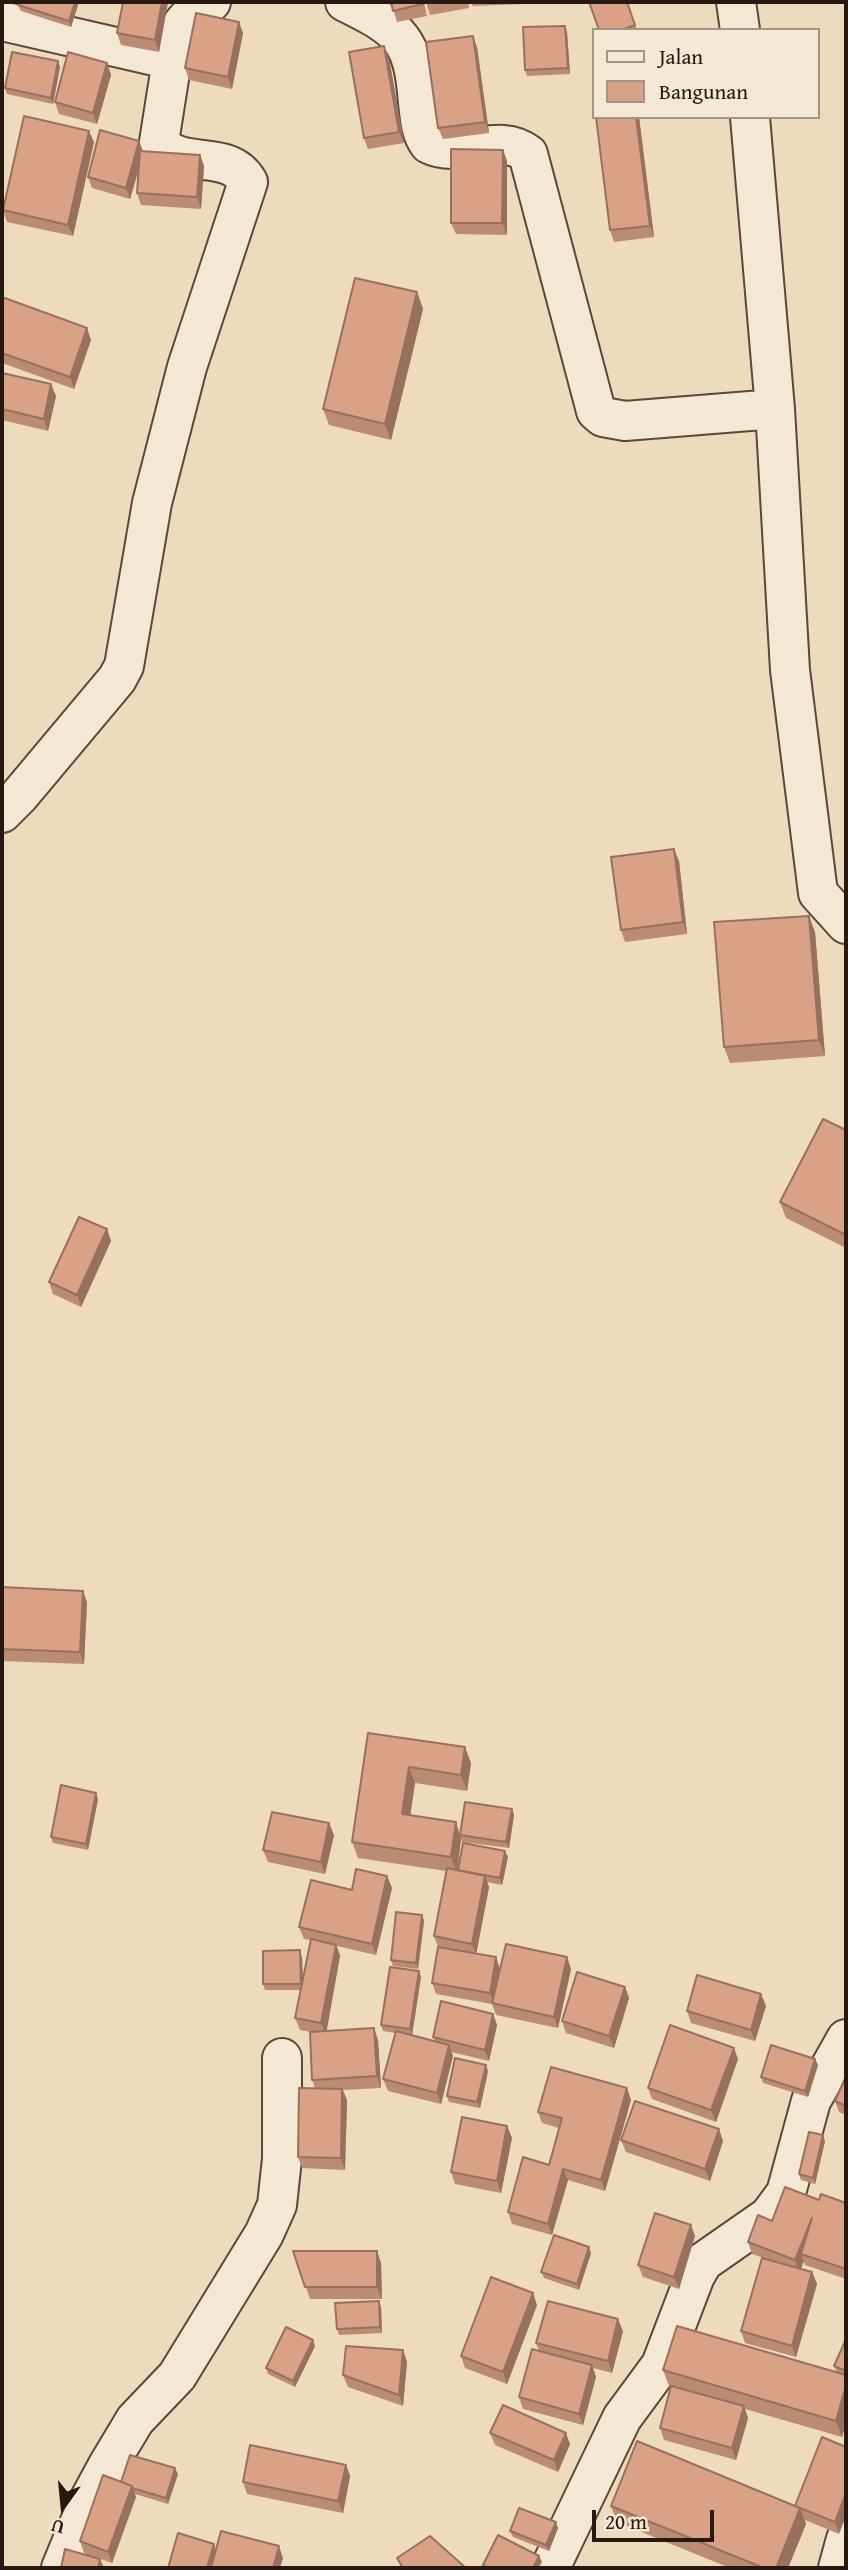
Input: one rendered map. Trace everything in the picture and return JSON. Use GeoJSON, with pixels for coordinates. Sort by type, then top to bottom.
{"type":"FeatureCollection","features":[{"type":"Feature","properties":{"kind":"street"},"geometry":{"type":"LineString","coordinates":[[2,813],[117,679],[124,666],[152,503],[187,367],[248,182],[239,169],[177,156],[159,142],[178,26],[191,13],[211,2]]}},
{"type":"Feature","properties":{"kind":"street"},"geometry":{"type":"LineString","coordinates":[[345,2],[386,23],[412,52],[420,124],[429,144],[441,150],[457,151],[502,144],[521,148],[528,153],[596,411],[604,417],[625,421],[775,409]]}},
{"type":"Feature","properties":{"kind":"street"},"geometry":{"type":"LineString","coordinates":[[736,2],[740,28]]}},
{"type":"Feature","properties":{"kind":"street"},"geometry":{"type":"LineString","coordinates":[[2,21],[172,60]]}},
{"type":"Feature","properties":{"kind":"street"},"geometry":{"type":"LineString","coordinates":[[750,119],[775,409],[790,670],[818,893],[846,924]]}},
{"type":"Feature","properties":{"kind":"street"},"geometry":{"type":"LineString","coordinates":[[550,2568],[622,2418],[661,2365],[695,2276],[703,2262],[769,2216],[786,2193],[811,2101],[846,2039]]}},
{"type":"Feature","properties":{"kind":"street"},"geometry":{"type":"LineString","coordinates":[[61,2568],[89,2500],[108,2465],[135,2420],[177,2376],[264,2234],[277,2205],[282,2159],[282,2058]]}},
{"type":"Feature","properties":{"kind":"street"},"geometry":{"type":"LineString","coordinates":[[838,2568],[846,2539]]}},
{"type":"Feature","properties":{"kind":"building"},"geometry":{"type":"Polygon","coordinates":[[[20,2],[75,2],[69,21],[18,5],[20,2]]]}},
{"type":"Feature","properties":{"kind":"building"},"geometry":{"type":"Polygon","coordinates":[[[123,2],[162,2],[155,40],[117,33],[123,2]]]}},
{"type":"Feature","properties":{"kind":"building"},"geometry":{"type":"Polygon","coordinates":[[[391,2],[423,2],[423,4],[393,11],[391,2]]]}},
{"type":"Feature","properties":{"kind":"building"},"geometry":{"type":"Polygon","coordinates":[[[589,2],[627,2],[635,25],[627,28],[598,28],[589,2]]]}},
{"type":"Feature","properties":{"kind":"building"},"geometry":{"type":"Polygon","coordinates":[[[196,13],[239,22],[228,77],[185,68],[196,13]]]}},
{"type":"Feature","properties":{"kind":"building"},"geometry":{"type":"Polygon","coordinates":[[[565,26],[568,68],[525,70],[523,27],[565,26]]]}},
{"type":"Feature","properties":{"kind":"building"},"geometry":{"type":"Polygon","coordinates":[[[473,36],[485,122],[438,128],[426,42],[473,36]]]}},
{"type":"Feature","properties":{"kind":"building"},"geometry":{"type":"Polygon","coordinates":[[[384,46],[399,132],[364,138],[349,52],[384,46]]]}},
{"type":"Feature","properties":{"kind":"building"},"geometry":{"type":"Polygon","coordinates":[[[12,52],[58,61],[51,98],[5,88],[12,52]]]}},
{"type":"Feature","properties":{"kind":"building"},"geometry":{"type":"Polygon","coordinates":[[[68,52],[107,63],[93,113],[55,102],[68,52]]]}},
{"type":"Feature","properties":{"kind":"building"},"geometry":{"type":"Polygon","coordinates":[[[24,116],[89,131],[68,225],[3,210],[24,116]]]}},
{"type":"Feature","properties":{"kind":"building"},"geometry":{"type":"Polygon","coordinates":[[[596,119],[636,119],[650,226],[610,230],[596,119]]]}},
{"type":"Feature","properties":{"kind":"building"},"geometry":{"type":"Polygon","coordinates":[[[100,130],[139,141],[126,188],[88,177],[100,130]]]}},
{"type":"Feature","properties":{"kind":"building"},"geometry":{"type":"Polygon","coordinates":[[[451,149],[503,150],[502,223],[451,223],[451,149]]]}},
{"type":"Feature","properties":{"kind":"building"},"geometry":{"type":"Polygon","coordinates":[[[140,151],[200,155],[197,197],[137,193],[140,151]]]}},
{"type":"Feature","properties":{"kind":"building"},"geometry":{"type":"Polygon","coordinates":[[[355,278],[417,292],[385,424],[323,409],[355,278]]]}},
{"type":"Feature","properties":{"kind":"building"},"geometry":{"type":"Polygon","coordinates":[[[2,297],[87,328],[70,377],[2,353],[2,297]]]}},
{"type":"Feature","properties":{"kind":"building"},"geometry":{"type":"Polygon","coordinates":[[[2,373],[51,384],[44,419],[2,409],[2,373]]]}},
{"type":"Feature","properties":{"kind":"building"},"geometry":{"type":"Polygon","coordinates":[[[674,849],[683,922],[621,930],[611,857],[674,849]]]}},
{"type":"Feature","properties":{"kind":"building"},"geometry":{"type":"Polygon","coordinates":[[[809,916],[819,1040],[724,1047],[714,922],[809,916]]]}},
{"type":"Feature","properties":{"kind":"building"},"geometry":{"type":"Polygon","coordinates":[[[823,1119],[846,1130],[846,1235],[780,1202],[823,1119]]]}},
{"type":"Feature","properties":{"kind":"building"},"geometry":{"type":"Polygon","coordinates":[[[79,1217],[107,1229],[77,1295],[49,1282],[79,1217]]]}},
{"type":"Feature","properties":{"kind":"building"},"geometry":{"type":"Polygon","coordinates":[[[2,1587],[83,1591],[80,1652],[2,1649],[2,1587]]]}},
{"type":"Feature","properties":{"kind":"building"},"geometry":{"type":"Polygon","coordinates":[[[368,1733],[465,1747],[461,1775],[409,1767],[402,1814],[456,1822],[451,1857],[352,1842],[368,1733]]]}},
{"type":"Feature","properties":{"kind":"building"},"geometry":{"type":"Polygon","coordinates":[[[61,1785],[96,1793],[86,1844],[51,1837],[61,1785]]]}},
{"type":"Feature","properties":{"kind":"building"},"geometry":{"type":"Polygon","coordinates":[[[465,1802],[512,1809],[506,1842],[460,1835],[465,1802]]]}},
{"type":"Feature","properties":{"kind":"building"},"geometry":{"type":"Polygon","coordinates":[[[272,1812],[329,1823],[321,1862],[263,1850],[272,1812]]]}},
{"type":"Feature","properties":{"kind":"building"},"geometry":{"type":"Polygon","coordinates":[[[463,1843],[505,1851],[500,1878],[458,1870],[463,1843]]]}},
{"type":"Feature","properties":{"kind":"building"},"geometry":{"type":"Polygon","coordinates":[[[447,1868],[485,1876],[472,1944],[434,1936],[447,1868]]]}},
{"type":"Feature","properties":{"kind":"building"},"geometry":{"type":"Polygon","coordinates":[[[356,1869],[387,1876],[372,1944],[299,1927],[311,1880],[352,1890],[356,1869]]]}},
{"type":"Feature","properties":{"kind":"building"},"geometry":{"type":"Polygon","coordinates":[[[396,1912],[422,1915],[416,1963],[391,1960],[396,1912]]]}},
{"type":"Feature","properties":{"kind":"building"},"geometry":{"type":"Polygon","coordinates":[[[311,1939],[336,1945],[321,2023],[295,2018],[311,1939]]]}},
{"type":"Feature","properties":{"kind":"building"},"geometry":{"type":"Polygon","coordinates":[[[506,1944],[567,1957],[554,2017],[492,2003],[506,1944]]]}},
{"type":"Feature","properties":{"kind":"building"},"geometry":{"type":"Polygon","coordinates":[[[438,1947],[496,1957],[490,1993],[432,1983],[438,1947]]]}},
{"type":"Feature","properties":{"kind":"building"},"geometry":{"type":"Polygon","coordinates":[[[300,1950],[301,1984],[263,1984],[263,1951],[300,1950]]]}},
{"type":"Feature","properties":{"kind":"building"},"geometry":{"type":"Polygon","coordinates":[[[390,1967],[419,1971],[410,2029],[381,2025],[390,1967]]]}},
{"type":"Feature","properties":{"kind":"building"},"geometry":{"type":"Polygon","coordinates":[[[577,1972],[625,1987],[609,2036],[562,2021],[577,1972]]]}},
{"type":"Feature","properties":{"kind":"building"},"geometry":{"type":"Polygon","coordinates":[[[697,1975],[761,1994],[751,2030],[687,2011],[697,1975]]]}},
{"type":"Feature","properties":{"kind":"building"},"geometry":{"type":"Polygon","coordinates":[[[441,2001],[493,2014],[485,2050],[433,2037],[441,2001]]]}},
{"type":"Feature","properties":{"kind":"building"},"geometry":{"type":"Polygon","coordinates":[[[670,2025],[734,2048],[711,2110],[648,2088],[670,2025]]]}},
{"type":"Feature","properties":{"kind":"building"},"geometry":{"type":"Polygon","coordinates":[[[374,2028],[377,2076],[312,2080],[310,2032],[374,2028]]]}},
{"type":"Feature","properties":{"kind":"building"},"geometry":{"type":"Polygon","coordinates":[[[396,2031],[449,2045],[437,2093],[383,2079],[396,2031]]]}},
{"type":"Feature","properties":{"kind":"building"},"geometry":{"type":"Polygon","coordinates":[[[771,2045],[815,2059],[805,2091],[761,2077],[771,2045]]]}},
{"type":"Feature","properties":{"kind":"building"},"geometry":{"type":"Polygon","coordinates":[[[455,2058],[486,2065],[477,2102],[447,2096],[455,2058]]]}},
{"type":"Feature","properties":{"kind":"building"},"geometry":{"type":"Polygon","coordinates":[[[551,2067],[627,2088],[601,2180],[563,2169],[548,2224],[508,2212],[523,2157],[549,2165],[562,2118],[538,2112],[551,2067]]]}},
{"type":"Feature","properties":{"kind":"building"},"geometry":{"type":"Polygon","coordinates":[[[846,2076],[846,2106],[835,2101],[846,2076]]]}},
{"type":"Feature","properties":{"kind":"building"},"geometry":{"type":"Polygon","coordinates":[[[299,2088],[342,2089],[341,2158],[298,2157],[299,2088]]]}},
{"type":"Feature","properties":{"kind":"building"},"geometry":{"type":"Polygon","coordinates":[[[635,2101],[719,2129],[705,2169],[621,2140],[635,2101]]]}},
{"type":"Feature","properties":{"kind":"building"},"geometry":{"type":"Polygon","coordinates":[[[462,2117],[507,2126],[497,2181],[451,2172],[462,2117]]]}},
{"type":"Feature","properties":{"kind":"building"},"geometry":{"type":"Polygon","coordinates":[[[809,2132],[823,2135],[813,2178],[799,2174],[809,2132]]]}},
{"type":"Feature","properties":{"kind":"building"},"geometry":{"type":"Polygon","coordinates":[[[785,2187],[819,2200],[821,2194],[846,2203],[846,2269],[801,2254],[812,2218],[795,2260],[748,2242],[758,2215],[772,2221],[785,2187]]]}},
{"type":"Feature","properties":{"kind":"building"},"geometry":{"type":"Polygon","coordinates":[[[655,2213],[691,2225],[674,2277],[638,2265],[655,2213]]]}},
{"type":"Feature","properties":{"kind":"building"},"geometry":{"type":"Polygon","coordinates":[[[554,2235],[589,2247],[577,2284],[541,2272],[554,2235]]]}},
{"type":"Feature","properties":{"kind":"building"},"geometry":{"type":"Polygon","coordinates":[[[293,2251],[377,2251],[377,2287],[305,2287],[293,2251]]]}},
{"type":"Feature","properties":{"kind":"building"},"geometry":{"type":"Polygon","coordinates":[[[762,2258],[812,2272],[792,2346],[741,2331],[762,2258]]]}},
{"type":"Feature","properties":{"kind":"building"},"geometry":{"type":"Polygon","coordinates":[[[491,2277],[533,2293],[503,2372],[461,2356],[491,2277]]]}},
{"type":"Feature","properties":{"kind":"building"},"geometry":{"type":"Polygon","coordinates":[[[379,2301],[380,2327],[337,2329],[335,2303],[379,2301]]]}},
{"type":"Feature","properties":{"kind":"building"},"geometry":{"type":"Polygon","coordinates":[[[548,2301],[618,2319],[608,2361],[536,2343],[548,2301]]]}},
{"type":"Feature","properties":{"kind":"building"},"geometry":{"type":"Polygon","coordinates":[[[677,2326],[846,2375],[846,2385],[836,2421],[663,2370],[677,2326]]]}},
{"type":"Feature","properties":{"kind":"building"},"geometry":{"type":"Polygon","coordinates":[[[286,2327],[313,2340],[293,2381],[266,2368],[286,2327]]]}},
{"type":"Feature","properties":{"kind":"building"},"geometry":{"type":"Polygon","coordinates":[[[846,2339],[846,2371],[834,2366],[846,2339]]]}},
{"type":"Feature","properties":{"kind":"building"},"geometry":{"type":"Polygon","coordinates":[[[346,2346],[403,2350],[399,2395],[343,2375],[346,2346]]]}},
{"type":"Feature","properties":{"kind":"building"},"geometry":{"type":"Polygon","coordinates":[[[532,2349],[592,2365],[579,2414],[519,2397],[532,2349]]]}},
{"type":"Feature","properties":{"kind":"building"},"geometry":{"type":"Polygon","coordinates":[[[671,2386],[744,2406],[732,2448],[660,2428],[671,2386]]]}},
{"type":"Feature","properties":{"kind":"building"},"geometry":{"type":"Polygon","coordinates":[[[503,2405],[566,2433],[554,2460],[490,2433],[503,2405]]]}},
{"type":"Feature","properties":{"kind":"building"},"geometry":{"type":"Polygon","coordinates":[[[822,2437],[846,2447],[846,2493],[835,2522],[795,2506],[822,2437]]]}},
{"type":"Feature","properties":{"kind":"building"},"geometry":{"type":"Polygon","coordinates":[[[637,2441],[800,2508],[776,2568],[764,2568],[611,2506],[637,2441]]]}},
{"type":"Feature","properties":{"kind":"building"},"geometry":{"type":"Polygon","coordinates":[[[250,2445],[346,2465],[338,2501],[243,2482],[250,2445]]]}},
{"type":"Feature","properties":{"kind":"building"},"geometry":{"type":"Polygon","coordinates":[[[130,2455],[175,2468],[166,2498],[121,2482],[130,2455]]]}},
{"type":"Feature","properties":{"kind":"building"},"geometry":{"type":"Polygon","coordinates":[[[103,2475],[132,2486],[108,2552],[80,2541],[103,2475]]]}},
{"type":"Feature","properties":{"kind":"building"},"geometry":{"type":"Polygon","coordinates":[[[519,2508],[556,2522],[546,2545],[510,2531],[519,2508]]]}},
{"type":"Feature","properties":{"kind":"building"},"geometry":{"type":"Polygon","coordinates":[[[221,2531],[279,2546],[273,2568],[211,2568],[221,2531]]]}},
{"type":"Feature","properties":{"kind":"building"},"geometry":{"type":"Polygon","coordinates":[[[178,2533],[214,2544],[207,2568],[168,2568],[178,2533]]]}},
{"type":"Feature","properties":{"kind":"building"},"geometry":{"type":"Polygon","coordinates":[[[498,2535],[539,2556],[533,2568],[489,2568],[483,2565],[498,2535]]]}},
{"type":"Feature","properties":{"kind":"building"},"geometry":{"type":"Polygon","coordinates":[[[430,2536],[466,2568],[403,2568],[397,2558],[430,2536]]]}},
{"type":"Feature","properties":{"kind":"building"},"geometry":{"type":"Polygon","coordinates":[[[65,2549],[100,2559],[98,2568],[61,2568],[65,2549]]]}}]}
